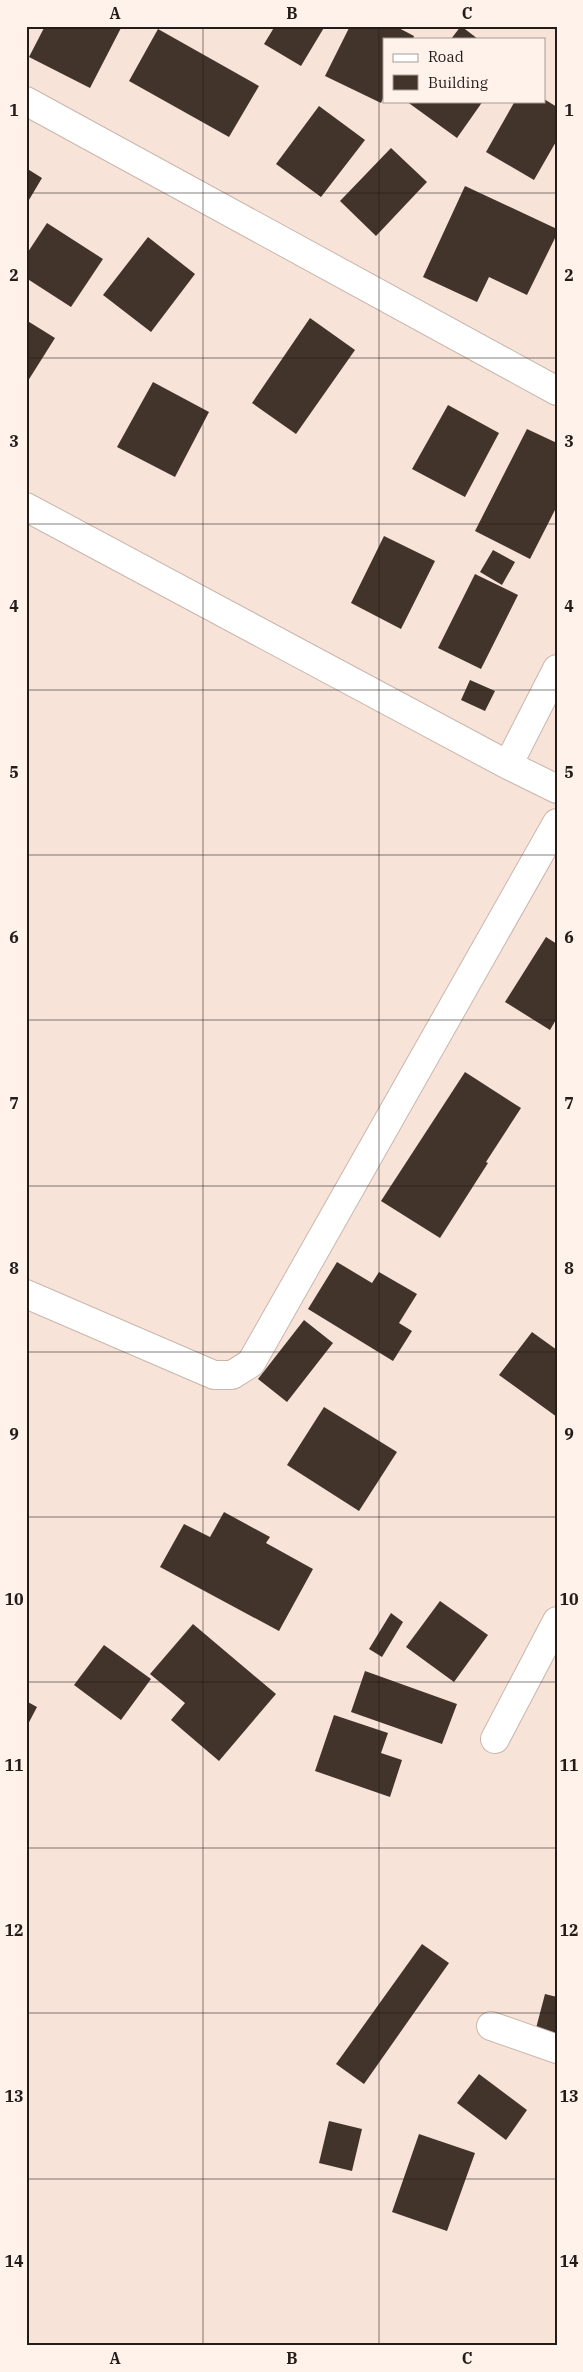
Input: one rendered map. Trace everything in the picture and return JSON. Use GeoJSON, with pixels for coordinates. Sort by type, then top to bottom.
{"type":"FeatureCollection","features":[{"type":"Feature","properties":{"kind":"street"},"geometry":{"type":"LineString","coordinates":[[26,101],[557,391]]}},
{"type":"Feature","properties":{"kind":"street"},"geometry":{"type":"LineString","coordinates":[[26,507],[508,765],[557,789]]}},
{"type":"Feature","properties":{"kind":"street"},"geometry":{"type":"LineString","coordinates":[[508,765],[557,669]]}},
{"type":"Feature","properties":{"kind":"street"},"geometry":{"type":"LineString","coordinates":[[26,1294],[214,1375],[232,1375],[251,1364],[557,823]]}},
{"type":"Feature","properties":{"kind":"street"},"geometry":{"type":"LineString","coordinates":[[495,1739],[557,1621]]}},
{"type":"Feature","properties":{"kind":"street"},"geometry":{"type":"LineString","coordinates":[[490,2026],[557,2049]]}},
{"type":"Feature","properties":{"kind":"building"},"geometry":{"type":"Polygon","coordinates":[[[45,26],[122,26],[90,88],[29,57],[45,26]]]}},
{"type":"Feature","properties":{"kind":"building"},"geometry":{"type":"Polygon","coordinates":[[[275,26],[325,26],[301,66],[264,44],[275,26]]]}},
{"type":"Feature","properties":{"kind":"building"},"geometry":{"type":"Polygon","coordinates":[[[350,26],[395,26],[414,36],[413,38],[383,38],[383,98],[381,103],[325,76],[350,26]]]}},
{"type":"Feature","properties":{"kind":"building"},"geometry":{"type":"Polygon","coordinates":[[[461,26],[477,38],[452,38],[461,26]]]}},
{"type":"Feature","properties":{"kind":"building"},"geometry":{"type":"Polygon","coordinates":[[[158,29],[259,86],[229,137],[129,81],[158,29]]]}},
{"type":"Feature","properties":{"kind":"building"},"geometry":{"type":"Polygon","coordinates":[[[546,100],[557,107],[557,140],[534,180],[486,152],[514,102],[546,102],[546,100]]]}},
{"type":"Feature","properties":{"kind":"building"},"geometry":{"type":"Polygon","coordinates":[[[407,102],[482,102],[457,138],[407,102]]]}},
{"type":"Feature","properties":{"kind":"building"},"geometry":{"type":"Polygon","coordinates":[[[319,106],[365,140],[321,197],[276,164],[319,106]]]}},
{"type":"Feature","properties":{"kind":"building"},"geometry":{"type":"Polygon","coordinates":[[[391,148],[427,182],[376,236],[340,201],[391,148]]]}},
{"type":"Feature","properties":{"kind":"building"},"geometry":{"type":"Polygon","coordinates":[[[26,168],[42,178],[26,205],[26,168]]]}},
{"type":"Feature","properties":{"kind":"building"},"geometry":{"type":"Polygon","coordinates":[[[465,186],[557,229],[557,234],[527,295],[489,277],[477,302],[423,277],[465,186]]]}},
{"type":"Feature","properties":{"kind":"building"},"geometry":{"type":"Polygon","coordinates":[[[47,223],[103,259],[71,307],[26,278],[26,255],[47,223]]]}},
{"type":"Feature","properties":{"kind":"building"},"geometry":{"type":"Polygon","coordinates":[[[148,237],[195,274],[151,332],[103,295],[148,237]]]}},
{"type":"Feature","properties":{"kind":"building"},"geometry":{"type":"Polygon","coordinates":[[[310,318],[355,350],[296,434],[252,403],[310,318]]]}},
{"type":"Feature","properties":{"kind":"building"},"geometry":{"type":"Polygon","coordinates":[[[26,320],[55,338],[26,384],[26,320]]]}},
{"type":"Feature","properties":{"kind":"building"},"geometry":{"type":"Polygon","coordinates":[[[153,382],[209,412],[175,477],[117,447],[153,382]]]}},
{"type":"Feature","properties":{"kind":"building"},"geometry":{"type":"Polygon","coordinates":[[[448,405],[499,433],[465,497],[412,469],[448,405]]]}},
{"type":"Feature","properties":{"kind":"building"},"geometry":{"type":"Polygon","coordinates":[[[527,429],[557,443],[557,506],[530,559],[475,531],[527,429]]]}},
{"type":"Feature","properties":{"kind":"building"},"geometry":{"type":"Polygon","coordinates":[[[384,536],[435,561],[401,629],[351,603],[384,536]]]}},
{"type":"Feature","properties":{"kind":"building"},"geometry":{"type":"Polygon","coordinates":[[[493,550],[515,562],[502,585],[480,572],[493,550]]]}},
{"type":"Feature","properties":{"kind":"building"},"geometry":{"type":"Polygon","coordinates":[[[475,574],[518,595],[481,669],[438,648],[475,574]]]}},
{"type":"Feature","properties":{"kind":"building"},"geometry":{"type":"Polygon","coordinates":[[[470,680],[495,691],[485,711],[461,700],[470,680]]]}},
{"type":"Feature","properties":{"kind":"building"},"geometry":{"type":"Polygon","coordinates":[[[546,937],[557,944],[557,1018],[550,1030],[505,1002],[546,937]]]}},
{"type":"Feature","properties":{"kind":"building"},"geometry":{"type":"Polygon","coordinates":[[[465,1072],[521,1108],[440,1238],[381,1201],[465,1072]]]}},
{"type":"Feature","properties":{"kind":"building"},"geometry":{"type":"Polygon","coordinates":[[[337,1262],[372,1283],[379,1272],[417,1294],[399,1323],[412,1331],[393,1361],[308,1309],[337,1262]]]}},
{"type":"Feature","properties":{"kind":"building"},"geometry":{"type":"Polygon","coordinates":[[[304,1320],[333,1343],[287,1402],[258,1379],[304,1320]]]}},
{"type":"Feature","properties":{"kind":"building"},"geometry":{"type":"Polygon","coordinates":[[[532,1332],[557,1350],[557,1417],[499,1375],[532,1332]]]}},
{"type":"Feature","properties":{"kind":"building"},"geometry":{"type":"Polygon","coordinates":[[[324,1407],[397,1452],[359,1511],[287,1465],[324,1407]]]}},
{"type":"Feature","properties":{"kind":"building"},"geometry":{"type":"Polygon","coordinates":[[[224,1512],[270,1537],[266,1543],[313,1569],[279,1631],[160,1567],[184,1524],[210,1537],[224,1512]]]}},
{"type":"Feature","properties":{"kind":"building"},"geometry":{"type":"Polygon","coordinates":[[[440,1601],[488,1635],[454,1682],[406,1647],[440,1601]]]}},
{"type":"Feature","properties":{"kind":"building"},"geometry":{"type":"Polygon","coordinates":[[[391,1613],[403,1622],[382,1657],[369,1649],[391,1613]]]}},
{"type":"Feature","properties":{"kind":"building"},"geometry":{"type":"Polygon","coordinates":[[[193,1624],[276,1694],[219,1761],[171,1720],[185,1703],[150,1674],[193,1624]]]}},
{"type":"Feature","properties":{"kind":"building"},"geometry":{"type":"Polygon","coordinates":[[[104,1645],[151,1679],[121,1720],[74,1685],[104,1645]]]}},
{"type":"Feature","properties":{"kind":"building"},"geometry":{"type":"Polygon","coordinates":[[[365,1671],[457,1704],[442,1744],[351,1712],[365,1671]]]}},
{"type":"Feature","properties":{"kind":"building"},"geometry":{"type":"Polygon","coordinates":[[[26,1701],[37,1707],[26,1728],[26,1701]]]}},
{"type":"Feature","properties":{"kind":"building"},"geometry":{"type":"Polygon","coordinates":[[[334,1715],[388,1733],[381,1753],[402,1760],[390,1797],[315,1771],[334,1715]]]}},
{"type":"Feature","properties":{"kind":"building"},"geometry":{"type":"Polygon","coordinates":[[[422,1944],[449,1963],[364,2084],[336,2064],[422,1944]]]}},
{"type":"Feature","properties":{"kind":"building"},"geometry":{"type":"Polygon","coordinates":[[[545,1994],[557,1997],[557,2037],[535,2032],[545,1994]]]}},
{"type":"Feature","properties":{"kind":"building"},"geometry":{"type":"Polygon","coordinates":[[[479,2074],[527,2110],[506,2140],[457,2103],[479,2074]]]}},
{"type":"Feature","properties":{"kind":"building"},"geometry":{"type":"Polygon","coordinates":[[[329,2121],[362,2129],[352,2171],[319,2163],[329,2121]]]}},
{"type":"Feature","properties":{"kind":"building"},"geometry":{"type":"Polygon","coordinates":[[[419,2134],[475,2153],[447,2231],[392,2212],[419,2134]]]}}]}
